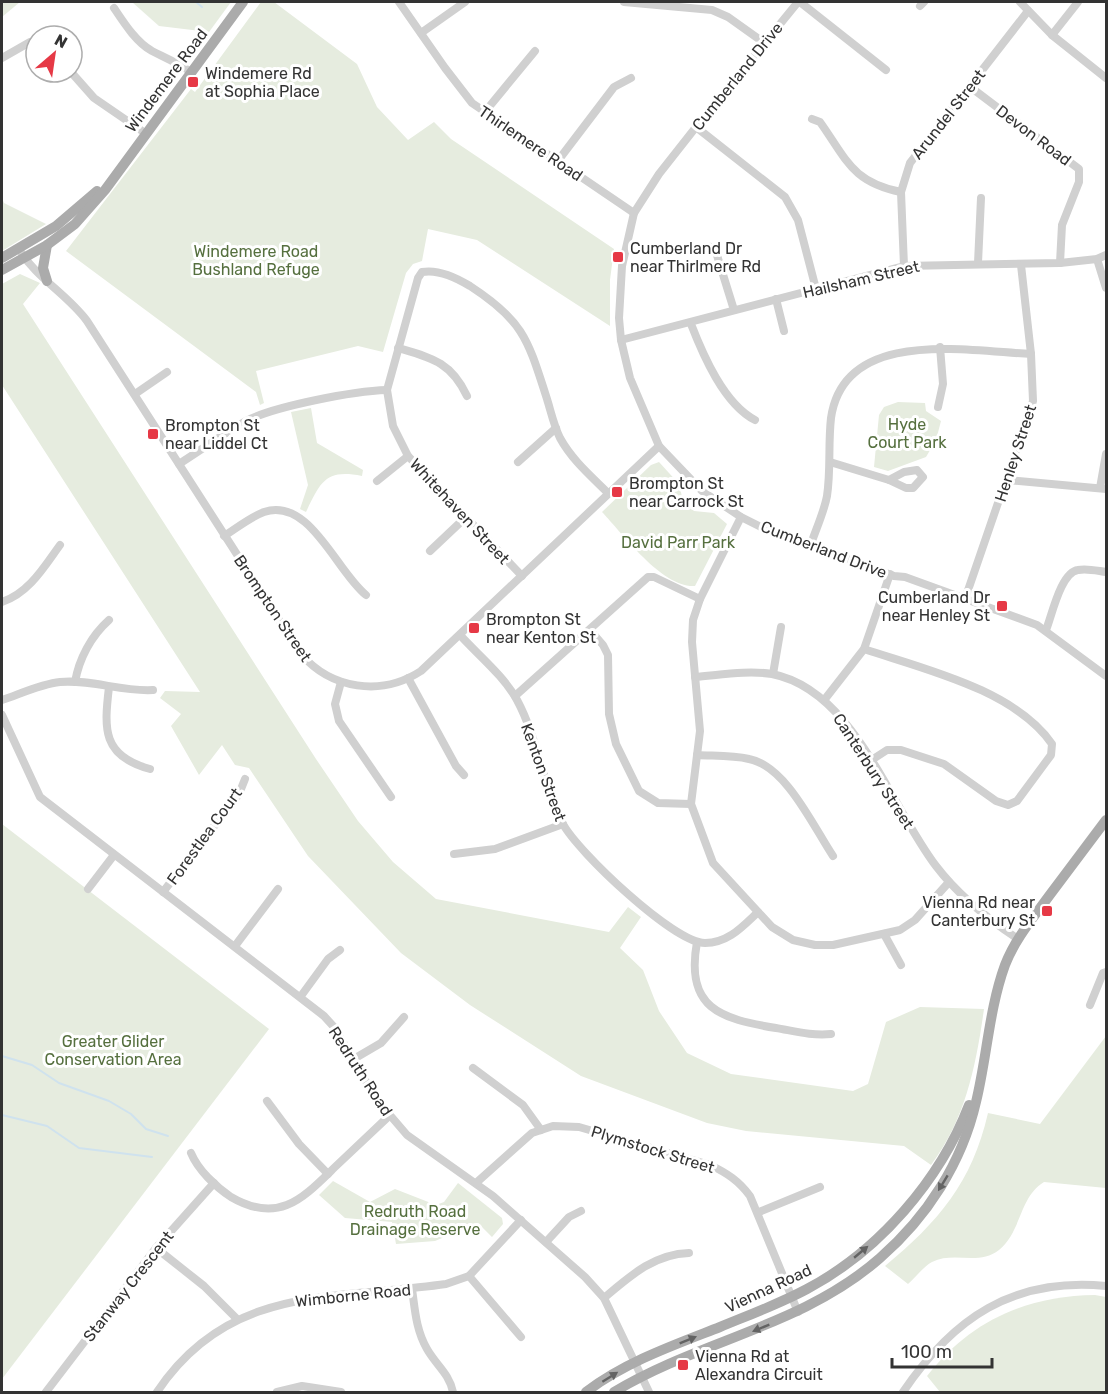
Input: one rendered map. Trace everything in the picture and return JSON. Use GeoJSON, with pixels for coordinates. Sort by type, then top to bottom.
{"type":"FeatureCollection","features":[{"type":"Feature","properties":{"kind":"main road","name":"Windemere Road"},"geometry":{"type":"LineString","coordinates":[[2,258],[46,245],[75,224],[105,190],[243,2]]}},
{"type":"Feature","properties":{"kind":"main road","name":"Windemere Road"},"geometry":{"type":"LineString","coordinates":[[2,270],[113,177]]}},
{"type":"Feature","properties":{"kind":"main road"},"geometry":{"type":"LineString","coordinates":[[46,245],[43,268],[47,281]]}},
{"type":"Feature","properties":{"kind":"main road","name":"Vienna Road"},"geometry":{"type":"LineString","coordinates":[[614,1392],[642,1377],[798,1312],[825,1298],[864,1271],[895,1244],[924,1211],[943,1184],[962,1146],[976,1100],[999,983],[1018,939],[1107,820]]}},
{"type":"Feature","properties":{"kind":"main road","name":"Vienna Road"},"geometry":{"type":"LineString","coordinates":[[586,1392],[634,1362],[792,1297],[851,1260],[897,1218],[948,1148],[964,1119],[980,1073]]}},
{"type":"Feature","properties":{"kind":"street","name":"Thirlemere Road"},"geometry":{"type":"LineString","coordinates":[[399,2],[462,92],[484,112],[634,213]]}},
{"type":"Feature","properties":{"kind":"street"},"geometry":{"type":"LineString","coordinates":[[421,33],[465,2]]}},
{"type":"Feature","properties":{"kind":"street"},"geometry":{"type":"LineString","coordinates":[[624,2],[713,6],[763,42]]}},
{"type":"Feature","properties":{"kind":"street"},"geometry":{"type":"LineString","coordinates":[[799,2],[886,70]]}},
{"type":"Feature","properties":{"kind":"street","name":"Cumberland Drive"},"geometry":{"type":"LineString","coordinates":[[799,2],[763,42],[659,174],[634,213],[622,266],[619,309],[621,340],[630,378],[659,446],[702,490],[741,517],[1046,630],[1107,676]]}},
{"type":"Feature","properties":{"kind":"street"},"geometry":{"type":"LineString","coordinates":[[1020,2],[1052,35],[1107,78]]}},
{"type":"Feature","properties":{"kind":"street"},"geometry":{"type":"LineString","coordinates":[[1052,35],[1078,2]]}},
{"type":"Feature","properties":{"kind":"street"},"geometry":{"type":"LineString","coordinates":[[114,8],[127,28],[151,50],[173,59],[191,72]]}},
{"type":"Feature","properties":{"kind":"street","name":"Arundel Street"},"geometry":{"type":"LineString","coordinates":[[904,266],[901,192],[910,162],[1028,11]]}},
{"type":"Feature","properties":{"kind":"street"},"geometry":{"type":"LineString","coordinates":[[2,58],[24,47]]}},
{"type":"Feature","properties":{"kind":"street"},"geometry":{"type":"LineString","coordinates":[[484,112],[535,51]]}},
{"type":"Feature","properties":{"kind":"street"},"geometry":{"type":"LineString","coordinates":[[557,162],[614,87],[631,78]]}},
{"type":"Feature","properties":{"kind":"street"},"geometry":{"type":"LineString","coordinates":[[82,84],[94,98],[145,133]]}},
{"type":"Feature","properties":{"kind":"street","name":"Devon Road"},"geometry":{"type":"LineString","coordinates":[[969,86],[1079,169],[1078,182],[1062,225],[1060,263]]}},
{"type":"Feature","properties":{"kind":"street"},"geometry":{"type":"LineString","coordinates":[[812,119],[820,122],[857,174],[867,182],[901,192]]}},
{"type":"Feature","properties":{"kind":"street"},"geometry":{"type":"LineString","coordinates":[[696,127],[785,197],[798,220],[816,289]]}},
{"type":"Feature","properties":{"kind":"street"},"geometry":{"type":"LineString","coordinates":[[978,263],[981,198]]}},
{"type":"Feature","properties":{"kind":"street"},"geometry":{"type":"LineString","coordinates":[[710,247],[716,252],[734,310]]}},
{"type":"Feature","properties":{"kind":"street","name":"Brompton Street"},"geometry":{"type":"LineString","coordinates":[[21,254],[77,307],[300,654],[318,670],[341,682],[376,686],[408,678],[420,670],[460,635],[659,446]]}},
{"type":"Feature","properties":{"kind":"street","name":"Hailsham Street"},"geometry":{"type":"LineString","coordinates":[[621,340],[691,324],[734,310],[904,266],[1060,263],[1097,260],[1107,255]]}},
{"type":"Feature","properties":{"kind":"street"},"geometry":{"type":"LineString","coordinates":[[1097,260],[1107,288]]}},
{"type":"Feature","properties":{"kind":"street","name":"Henley Street"},"geometry":{"type":"LineString","coordinates":[[965,599],[1008,480],[1033,401],[1031,354],[1021,265]]}},
{"type":"Feature","properties":{"kind":"street","name":"Whitehaven Street"},"geometry":{"type":"LineString","coordinates":[[522,576],[408,456],[393,426],[387,390],[418,278],[423,272],[433,271],[460,280],[499,305],[512,317],[531,349],[556,428]]}},
{"type":"Feature","properties":{"kind":"street"},"geometry":{"type":"LineString","coordinates":[[776,299],[784,331]]}},
{"type":"Feature","properties":{"kind":"street"},"geometry":{"type":"LineString","coordinates":[[691,324],[705,360],[743,414],[755,420]]}},
{"type":"Feature","properties":{"kind":"street"},"geometry":{"type":"LineString","coordinates":[[938,406],[943,384],[940,347]]}},
{"type":"Feature","properties":{"kind":"street"},"geometry":{"type":"LineString","coordinates":[[811,544],[826,498],[831,418],[836,400],[849,378],[871,361],[904,352],[940,347],[1031,354]]}},
{"type":"Feature","properties":{"kind":"street"},"geometry":{"type":"LineString","coordinates":[[398,348],[433,358],[448,368],[459,379],[467,396]]}},
{"type":"Feature","properties":{"kind":"street"},"geometry":{"type":"LineString","coordinates":[[135,394],[167,372]]}},
{"type":"Feature","properties":{"kind":"street"},"geometry":{"type":"LineString","coordinates":[[179,464],[246,421],[264,414],[364,391],[387,390]]}},
{"type":"Feature","properties":{"kind":"street"},"geometry":{"type":"LineString","coordinates":[[518,462],[556,428],[573,457],[608,493]]}},
{"type":"Feature","properties":{"kind":"street"},"geometry":{"type":"LineString","coordinates":[[1008,480],[1104,488],[1107,454]]}},
{"type":"Feature","properties":{"kind":"street"},"geometry":{"type":"LineString","coordinates":[[377,481],[408,456]]}},
{"type":"Feature","properties":{"kind":"street"},"geometry":{"type":"LineString","coordinates":[[830,462],[889,480]]}},
{"type":"Feature","properties":{"kind":"street"},"geometry":{"type":"LineString","coordinates":[[224,536],[264,512],[278,510],[294,513],[306,521],[349,579],[366,595]]}},
{"type":"Feature","properties":{"kind":"street"},"geometry":{"type":"LineString","coordinates":[[430,551],[466,517]]}},
{"type":"Feature","properties":{"kind":"street"},"geometry":{"type":"LineString","coordinates":[[741,517],[699,599],[693,620],[700,731],[691,804],[713,862],[772,927],[793,940],[815,945],[833,945],[900,930],[915,920],[949,882]]}},
{"type":"Feature","properties":{"kind":"street"},"geometry":{"type":"LineString","coordinates":[[2,602],[10,599],[30,584],[60,545]]}},
{"type":"Feature","properties":{"kind":"street"},"geometry":{"type":"LineString","coordinates":[[1046,630],[1064,580],[1071,572],[1081,569],[1107,572]]}},
{"type":"Feature","properties":{"kind":"street"},"geometry":{"type":"LineString","coordinates":[[825,699],[864,649],[890,574]]}},
{"type":"Feature","properties":{"kind":"street"},"geometry":{"type":"LineString","coordinates":[[515,696],[648,577],[654,577],[699,599]]}},
{"type":"Feature","properties":{"kind":"street"},"geometry":{"type":"LineString","coordinates":[[75,682],[81,659],[100,628],[109,620]]}},
{"type":"Feature","properties":{"kind":"street"},"geometry":{"type":"LineString","coordinates":[[773,675],[781,627]]}},
{"type":"Feature","properties":{"kind":"street"},"geometry":{"type":"LineString","coordinates":[[590,630],[608,655],[609,714],[616,744],[639,792],[658,803],[691,804]]}},
{"type":"Feature","properties":{"kind":"street","name":"Kenton Street"},"geometry":{"type":"LineString","coordinates":[[460,635],[515,696],[563,824],[584,853],[608,878],[673,928],[697,942]]}},
{"type":"Feature","properties":{"kind":"street"},"geometry":{"type":"LineString","coordinates":[[864,649],[981,689],[1004,702],[1046,734],[1053,744],[1051,755],[1017,801],[1008,805],[996,801],[944,764],[900,750],[888,750],[870,761]]}},
{"type":"Feature","properties":{"kind":"street","name":"Canterbury Street"},"geometry":{"type":"LineString","coordinates":[[695,677],[748,673],[773,675],[796,682],[825,699],[842,717],[921,844],[949,882],[1018,939]]}},
{"type":"Feature","properties":{"kind":"street"},"geometry":{"type":"LineString","coordinates":[[408,678],[456,766],[464,775]]}},
{"type":"Feature","properties":{"kind":"street"},"geometry":{"type":"LineString","coordinates":[[2,700],[58,682],[75,682],[136,691],[153,690]]}},
{"type":"Feature","properties":{"kind":"street"},"geometry":{"type":"LineString","coordinates":[[341,682],[335,704],[339,721],[391,797]]}},
{"type":"Feature","properties":{"kind":"street"},"geometry":{"type":"LineString","coordinates":[[109,687],[105,722],[107,736],[125,759],[150,769]]}},
{"type":"Feature","properties":{"kind":"street","name":"Redruth Road"},"geometry":{"type":"LineString","coordinates":[[2,715],[40,797],[300,996],[334,1027],[352,1060],[389,1116],[422,1148],[476,1183],[521,1220],[604,1298],[649,1392]]}},
{"type":"Feature","properties":{"kind":"street"},"geometry":{"type":"LineString","coordinates":[[697,755],[749,759],[765,764],[781,776],[833,856]]}},
{"type":"Feature","properties":{"kind":"street","name":"Forestlea Court"},"geometry":{"type":"LineString","coordinates":[[163,892],[239,794],[245,779]]}},
{"type":"Feature","properties":{"kind":"street"},"geometry":{"type":"LineString","coordinates":[[454,854],[495,849],[518,843],[563,824]]}},
{"type":"Feature","properties":{"kind":"street"},"geometry":{"type":"LineString","coordinates":[[88,889],[114,855]]}},
{"type":"Feature","properties":{"kind":"street"},"geometry":{"type":"LineString","coordinates":[[235,946],[278,889]]}},
{"type":"Feature","properties":{"kind":"street"},"geometry":{"type":"LineString","coordinates":[[758,912],[736,933],[723,940],[697,942],[693,965],[695,981],[701,995],[718,1012],[740,1023],[817,1035],[831,1034]]}},
{"type":"Feature","properties":{"kind":"street"},"geometry":{"type":"LineString","coordinates":[[884,934],[901,965]]}},
{"type":"Feature","properties":{"kind":"street"},"geometry":{"type":"LineString","coordinates":[[300,996],[328,958],[340,950]]}},
{"type":"Feature","properties":{"kind":"street"},"geometry":{"type":"LineString","coordinates":[[1090,1005],[1103,973],[1107,972]]}},
{"type":"Feature","properties":{"kind":"street"},"geometry":{"type":"LineString","coordinates":[[352,1060],[381,1043],[404,1017]]}},
{"type":"Feature","properties":{"kind":"street"},"geometry":{"type":"LineString","coordinates":[[473,1068],[523,1105],[541,1130]]}},
{"type":"Feature","properties":{"kind":"street"},"geometry":{"type":"LineString","coordinates":[[267,1101],[298,1144],[328,1174]]}},
{"type":"Feature","properties":{"kind":"street"},"geometry":{"type":"LineString","coordinates":[[191,1153],[195,1164],[214,1183],[241,1202],[276,1208],[304,1198],[389,1116]]}},
{"type":"Feature","properties":{"kind":"street","name":"Plymstock Street"},"geometry":{"type":"LineString","coordinates":[[476,1183],[532,1133],[553,1126],[579,1127],[710,1165],[727,1172],[741,1183],[759,1212],[798,1312]]}},
{"type":"Feature","properties":{"kind":"street","name":"Stanway Crescent"},"geometry":{"type":"LineString","coordinates":[[46,1392],[156,1248],[214,1183]]}},
{"type":"Feature","properties":{"kind":"street"},"geometry":{"type":"LineString","coordinates":[[759,1212],[820,1187]]}},
{"type":"Feature","properties":{"kind":"street"},"geometry":{"type":"LineString","coordinates":[[546,1242],[569,1217],[581,1211]]}},
{"type":"Feature","properties":{"kind":"street","name":"Wimborne Road"},"geometry":{"type":"LineString","coordinates":[[157,1392],[186,1358],[237,1319],[278,1304],[302,1299],[412,1289],[446,1284],[469,1276],[521,1220]]}},
{"type":"Feature","properties":{"kind":"street"},"geometry":{"type":"LineString","coordinates":[[156,1248],[204,1286],[237,1319]]}},
{"type":"Feature","properties":{"kind":"street"},"geometry":{"type":"LineString","coordinates":[[604,1298],[626,1279],[657,1259],[674,1253],[689,1253]]}},
{"type":"Feature","properties":{"kind":"street"},"geometry":{"type":"LineString","coordinates":[[469,1276],[521,1337]]}},
{"type":"Feature","properties":{"kind":"street"},"geometry":{"type":"LineString","coordinates":[[903,1392],[934,1349],[963,1324],[988,1308],[1032,1290],[1071,1285],[1107,1286]]}},
{"type":"Feature","properties":{"kind":"street"},"geometry":{"type":"LineString","coordinates":[[412,1289],[420,1335],[428,1351],[450,1379],[453,1392]]}},
{"type":"Feature","properties":{"kind":"street"},"geometry":{"type":"LineString","coordinates":[[277,1392],[302,1386],[341,1392]]}},
{"type":"Feature","properties":{"kind":"green space"},"geometry":{"type":"Polygon","coordinates":[[[2,2],[20,2],[2,17],[2,2]]]}},
{"type":"Feature","properties":{"kind":"green space"},"geometry":{"type":"Polygon","coordinates":[[[132,2],[231,2],[209,32],[159,26],[132,2]]]}},
{"type":"Feature","properties":{"kind":"green space","name":"Windemere Road Bushland Refuge"},"geometry":{"type":"Polygon","coordinates":[[[261,2],[274,2],[357,64],[377,107],[408,140],[434,122],[451,139],[614,249],[610,280],[610,326],[477,240],[428,229],[422,261],[413,264],[406,273],[383,352],[358,346],[256,371],[264,403],[260,405],[256,392],[66,251],[191,89],[195,92],[261,2]]]}},
{"type":"Feature","properties":{"kind":"green space"},"geometry":{"type":"Polygon","coordinates":[[[2,198],[4,203],[46,224],[2,251],[2,198]]]}},
{"type":"Feature","properties":{"kind":"green space"},"geometry":{"type":"Polygon","coordinates":[[[20,274],[40,283],[23,304],[316,759],[358,821],[393,862],[436,899],[609,932],[628,907],[641,917],[620,948],[643,970],[659,1011],[687,1053],[731,1074],[853,1091],[868,1084],[886,1022],[920,1007],[984,1009],[968,1090],[953,1129],[931,1165],[904,1146],[746,1131],[707,1123],[581,1076],[470,1005],[401,953],[308,856],[249,768],[235,765],[222,745],[199,775],[171,726],[181,714],[160,698],[165,691],[200,692],[2,385],[2,284],[20,274]]]}},
{"type":"Feature","properties":{"kind":"green space","name":"Hyde Court Park"},"geometry":{"type":"Polygon","coordinates":[[[898,402],[925,403],[926,411],[941,421],[936,440],[926,457],[888,471],[874,467],[879,415],[884,407],[898,402]]]}},
{"type":"Feature","properties":{"kind":"green space"},"geometry":{"type":"Polygon","coordinates":[[[311,408],[317,443],[363,470],[362,476],[340,474],[326,480],[316,492],[306,512],[300,509],[308,485],[291,412],[311,408]]]}},
{"type":"Feature","properties":{"kind":"green space","name":"David Parr Park"},"geometry":{"type":"Polygon","coordinates":[[[659,462],[679,484],[683,501],[694,511],[714,513],[727,524],[695,586],[682,584],[657,569],[632,546],[602,512],[651,465],[659,462]]]}},
{"type":"Feature","properties":{"kind":"green space","name":"Greater Glider Conservation Area"},"geometry":{"type":"Polygon","coordinates":[[[2,824],[269,1029],[2,1379],[2,824]]]}},
{"type":"Feature","properties":{"kind":"green space"},"geometry":{"type":"Polygon","coordinates":[[[1106,1036],[1106,1188],[1044,1182],[1030,1196],[1007,1242],[991,1255],[940,1259],[929,1264],[908,1284],[885,1266],[937,1217],[950,1199],[973,1160],[988,1113],[1040,1124],[1106,1036]]]}},
{"type":"Feature","properties":{"kind":"green space","name":"Redruth Road Drainage Reserve"},"geometry":{"type":"Polygon","coordinates":[[[333,1181],[370,1202],[395,1189],[436,1205],[444,1202],[458,1183],[502,1218],[503,1224],[492,1237],[478,1223],[435,1241],[396,1244],[392,1222],[345,1218],[319,1195],[333,1181]]]}},
{"type":"Feature","properties":{"kind":"green space"},"geometry":{"type":"Polygon","coordinates":[[[1095,1295],[1106,1297],[1106,1392],[940,1392],[927,1376],[962,1340],[1001,1315],[1046,1300],[1095,1295]]]}},
{"type":"Feature","properties":{"kind":"waterway"},"geometry":{"type":"LineString","coordinates":[[196,2],[202,7]]}},
{"type":"Feature","properties":{"kind":"waterway"},"geometry":{"type":"LineString","coordinates":[[2,1056],[32,1065],[59,1083],[109,1101],[131,1114],[146,1129],[168,1136]]}},
{"type":"Feature","properties":{"kind":"waterway"},"geometry":{"type":"LineString","coordinates":[[2,1115],[47,1126],[79,1148],[152,1157]]}},
{"type":"Feature","properties":{"kind":"place","name":"Windemere Rd at Sophia Place"},"geometry":{"type":"Point","coordinates":[193,82]}},
{"type":"Feature","properties":{"kind":"place","name":"Cumberland Dr near Thirlmere Rd"},"geometry":{"type":"Point","coordinates":[618,257]}},
{"type":"Feature","properties":{"kind":"place","name":"Brompton St near Liddel Ct"},"geometry":{"type":"Point","coordinates":[153,434]}},
{"type":"Feature","properties":{"kind":"place","name":"Brompton St near Carrock St"},"geometry":{"type":"Point","coordinates":[617,492]}},
{"type":"Feature","properties":{"kind":"place","name":"Cumberland Dr near Henley St"},"geometry":{"type":"Point","coordinates":[1002,606]}},
{"type":"Feature","properties":{"kind":"place","name":"Brompton St near Kenton St"},"geometry":{"type":"Point","coordinates":[474,628]}},
{"type":"Feature","properties":{"kind":"place","name":"Vienna Rd near Canterbury St"},"geometry":{"type":"Point","coordinates":[1047,911]}},
{"type":"Feature","properties":{"kind":"place","name":"Vienna Rd at Alexandra Circuit"},"geometry":{"type":"Point","coordinates":[683,1365]}}]}
